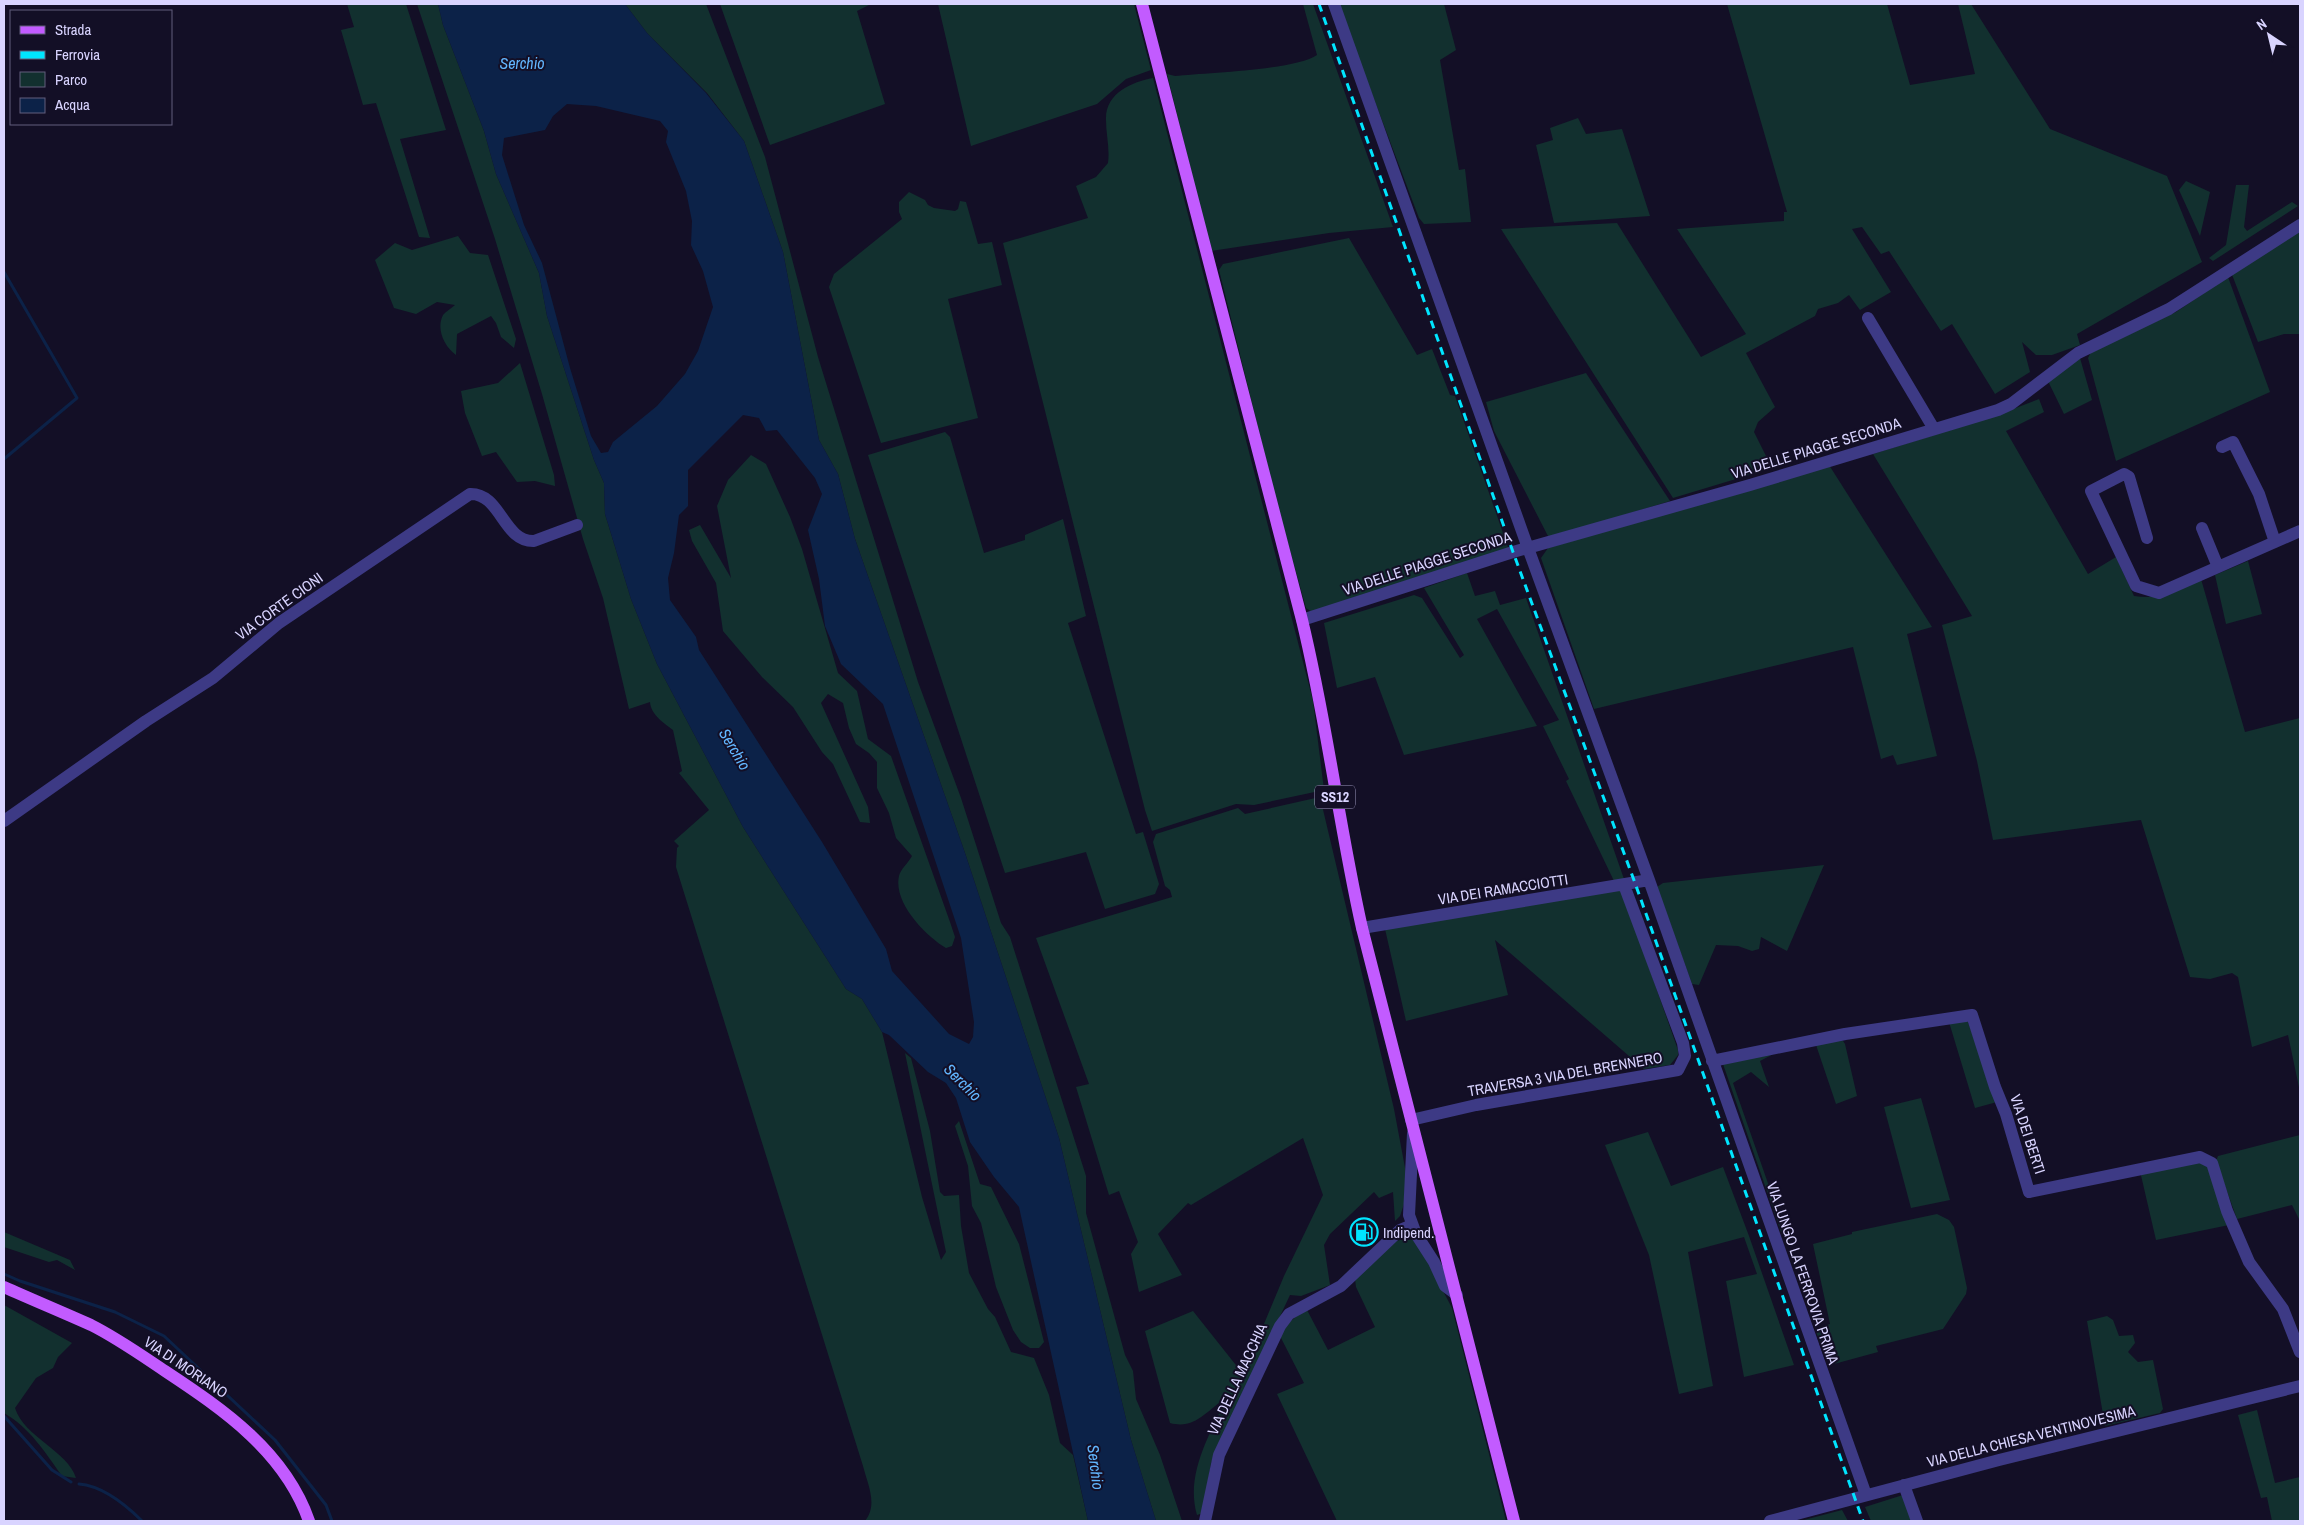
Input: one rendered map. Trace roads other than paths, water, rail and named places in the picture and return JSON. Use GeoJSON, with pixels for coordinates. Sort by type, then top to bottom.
{"type":"FeatureCollection","features":[{"type":"Feature","properties":{"kind":"main road","name":"SS12"},"geometry":{"type":"LineString","coordinates":[[1142,4],[1302,620],[1318,687],[1344,844],[1362,928],[1514,1521]]}},
{"type":"Feature","properties":{"kind":"main road","name":"VIA DI MORIANO"},"geometry":{"type":"LineString","coordinates":[[4,1287],[111,1336],[233,1419],[282,1470],[303,1503],[309,1521]]}},
{"type":"Feature","properties":{"kind":"street","name":"VIA LUNGO LA FERROVIA PRIMA"},"geometry":{"type":"LineString","coordinates":[[1334,4],[1417,230],[1528,548],[1649,880],[1866,1495]]}},
{"type":"Feature","properties":{"kind":"street","name":"VIA DELLE PIAGGE SECONDA"},"geometry":{"type":"LineString","coordinates":[[1302,620],[1528,548],[1750,485],[2012,404],[2078,352],[2169,309],[2300,225]]}},
{"type":"Feature","properties":{"kind":"street"},"geometry":{"type":"LineString","coordinates":[[1868,318],[1934,429]]}},
{"type":"Feature","properties":{"kind":"street"},"geometry":{"type":"LineString","coordinates":[[2222,447],[2233,442],[2259,494],[2275,542]]}},
{"type":"Feature","properties":{"kind":"street"},"geometry":{"type":"LineString","coordinates":[[2147,538],[2129,476],[2124,474],[2092,491],[2139,588],[2158,593],[2300,531]]}},
{"type":"Feature","properties":{"kind":"street","name":"VIA CORTE CIONI"},"geometry":{"type":"LineString","coordinates":[[4,821],[123,737],[213,678],[279,623],[470,494],[482,495],[488,499],[514,532],[527,541],[534,541],[577,526]]}},
{"type":"Feature","properties":{"kind":"street"},"geometry":{"type":"LineString","coordinates":[[2202,528],[2218,568]]}},
{"type":"Feature","properties":{"kind":"street","name":"VIA DEI RAMACCIOTTI"},"geometry":{"type":"LineString","coordinates":[[1362,928],[1649,880]]}},
{"type":"Feature","properties":{"kind":"street","name":"TRAVERSA 3 VIA DEL BRENNERO"},"geometry":{"type":"LineString","coordinates":[[1412,1126],[1476,1105],[1678,1070],[1685,1056],[1683,1043],[1624,885]]}},
{"type":"Feature","properties":{"kind":"street","name":"VIA DEI BERTI"},"geometry":{"type":"LineString","coordinates":[[1712,1061],[1819,1039],[1972,1016],[1995,1087],[2006,1114],[2029,1192],[2200,1157],[2208,1159],[2212,1163],[2227,1211],[2249,1262],[2283,1309],[2300,1352]]}},
{"type":"Feature","properties":{"kind":"street"},"geometry":{"type":"LineString","coordinates":[[1412,1126],[1409,1215],[1412,1225],[1434,1262],[1445,1286],[1457,1295]]}},
{"type":"Feature","properties":{"kind":"street","name":"VIA DELLA MACCHIA"},"geometry":{"type":"LineString","coordinates":[[1205,1521],[1219,1455],[1280,1326],[1289,1314],[1341,1286],[1400,1230],[1412,1225]]}},
{"type":"Feature","properties":{"kind":"street","name":"VIA DELLA CHIESA VENTINOVESIMA"},"geometry":{"type":"LineString","coordinates":[[1770,1521],[1904,1485],[2300,1386]]}},
{"type":"Feature","properties":{"kind":"street"},"geometry":{"type":"LineString","coordinates":[[1904,1485],[1918,1521]]}},
{"type":"Feature","properties":{"kind":"water","name":"Serchio"},"geometry":{"type":"Polygon","coordinates":[[[438,4],[625,4],[647,33],[706,93],[744,141],[783,252],[819,440],[838,474],[855,539],[965,853],[1059,1138],[1131,1440],[1156,1521],[1088,1521],[1019,1207],[994,1177],[970,1142],[956,1098],[946,1083],[928,1072],[889,1035],[882,1032],[862,999],[846,989],[743,827],[657,664],[631,599],[605,514],[604,483],[594,460],[547,316],[539,273],[496,174],[484,131],[443,25],[438,4]],[[567,104],[553,116],[545,130],[504,138],[502,155],[524,225],[542,263],[570,368],[591,436],[601,453],[608,452],[613,442],[657,406],[685,374],[698,351],[713,307],[703,271],[691,245],[692,221],[686,191],[666,142],[668,131],[660,121],[596,106],[567,104]],[[743,415],[688,470],[688,506],[679,515],[674,553],[668,578],[670,600],[696,637],[699,650],[822,842],[886,949],[892,971],[949,1034],[969,1044],[973,1037],[974,1022],[961,938],[883,704],[841,664],[825,626],[819,579],[808,530],[822,494],[815,478],[777,430],[766,431],[759,418],[743,415]]]}},
{"type":"Feature","properties":{"kind":"waterway"},"geometry":{"type":"LineString","coordinates":[[4,272],[77,398],[4,459]]}},
{"type":"Feature","properties":{"kind":"waterway"},"geometry":{"type":"LineString","coordinates":[[4,1274],[115,1312],[164,1336],[275,1440],[326,1505],[332,1521]]}},
{"type":"Feature","properties":{"kind":"waterway"},"geometry":{"type":"LineString","coordinates":[[4,1416],[52,1470],[71,1482]]}},
{"type":"Feature","properties":{"kind":"waterway"},"geometry":{"type":"LineString","coordinates":[[79,1484],[97,1488],[114,1497],[142,1521]]}},
{"type":"Feature","properties":{"kind":"railway"},"geometry":{"type":"LineString","coordinates":[[1319,4],[1513,552],[1635,883],[1863,1521]]}},
{"type":"Feature","properties":{"kind":"place","name":"Indipend."},"geometry":{"type":"Point","coordinates":[1364,1232]}}]}
